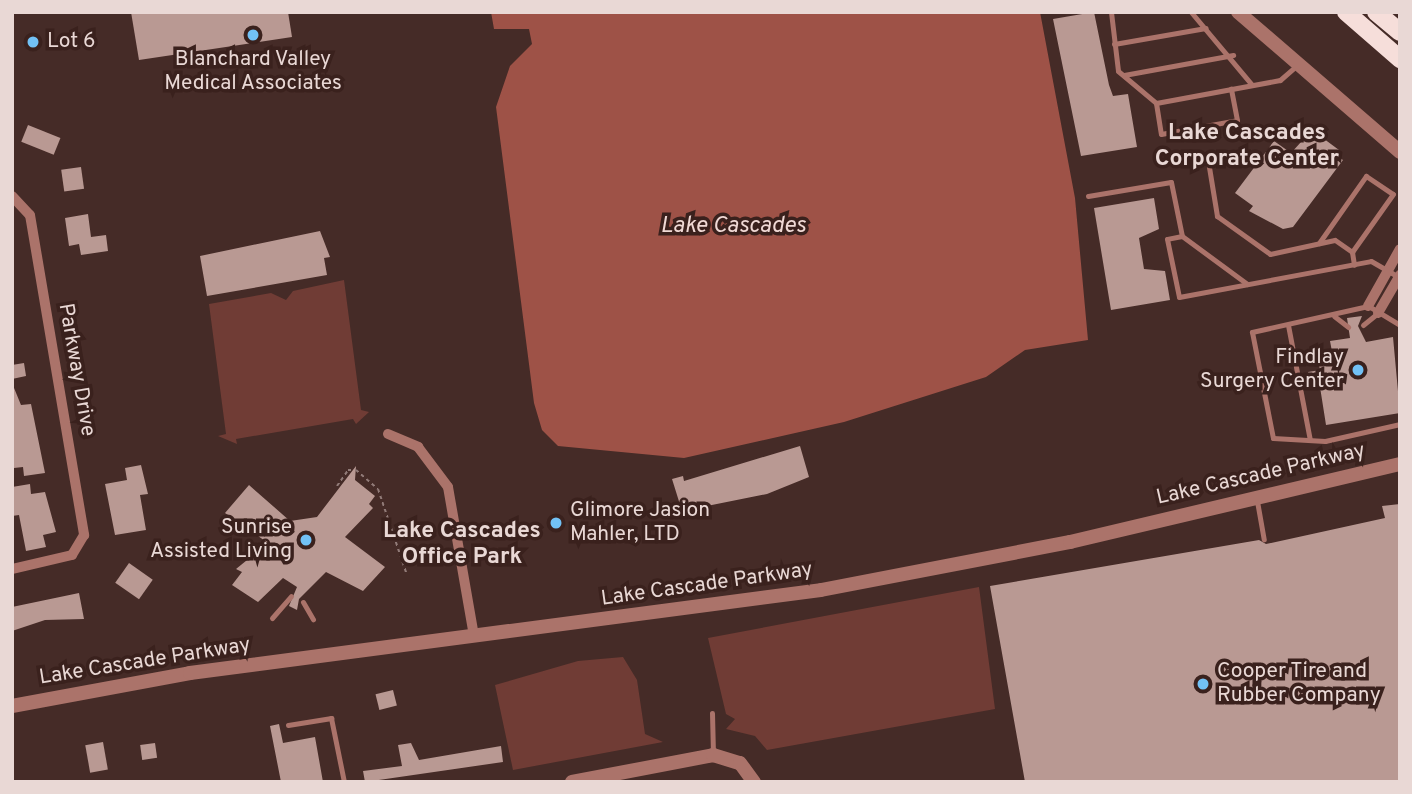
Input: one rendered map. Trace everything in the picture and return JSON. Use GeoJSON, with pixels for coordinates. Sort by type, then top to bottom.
{"type":"FeatureCollection","features":[{"type":"Feature","properties":{"kind":"highway"},"geometry":{"type":"LineString","coordinates":[[1346,12],[1400,59]]}},
{"type":"Feature","properties":{"kind":"highway"},"geometry":{"type":"LineString","coordinates":[[1376,12],[1400,32]]}},
{"type":"Feature","properties":{"kind":"street"},"geometry":{"type":"LineString","coordinates":[[1238,12],[1295,67],[1400,152]]}},
{"type":"Feature","properties":{"kind":"street","name":"Parkway Drive"},"geometry":{"type":"LineString","coordinates":[[12,569],[63,559],[78,550],[84,535],[30,215],[16,198]]}},
{"type":"Feature","properties":{"kind":"street"},"geometry":{"type":"LineString","coordinates":[[1368,306],[1400,250]]}},
{"type":"Feature","properties":{"kind":"street"},"geometry":{"type":"LineString","coordinates":[[1378,313],[1399,276]]}},
{"type":"Feature","properties":{"kind":"street"},"geometry":{"type":"LineString","coordinates":[[388,434],[418,447],[449,486],[474,636]]}},
{"type":"Feature","properties":{"kind":"street","name":"Lake Cascade Parkway"},"geometry":{"type":"LineString","coordinates":[[12,706],[190,673],[847,586],[1257,498],[1400,464]]}},
{"type":"Feature","properties":{"kind":"street"},"geometry":{"type":"LineString","coordinates":[[572,782],[713,755],[737,761],[754,782]]}},
{"type":"Feature","properties":{"kind":"lane"},"geometry":{"type":"LineString","coordinates":[[1111,12],[1114,44],[1124,75],[1156,103],[1161,134],[1237,120],[1231,89]]}},
{"type":"Feature","properties":{"kind":"lane"},"geometry":{"type":"LineString","coordinates":[[1191,12],[1233,55],[1252,85]]}},
{"type":"Feature","properties":{"kind":"lane"},"geometry":{"type":"LineString","coordinates":[[1114,44],[1206,28]]}},
{"type":"Feature","properties":{"kind":"lane"},"geometry":{"type":"LineString","coordinates":[[1124,75],[1233,55]]}},
{"type":"Feature","properties":{"kind":"lane"},"geometry":{"type":"LineString","coordinates":[[1156,103],[1280,80],[1295,67]]}},
{"type":"Feature","properties":{"kind":"lane"},"geometry":{"type":"LineString","coordinates":[[1208,161],[1217,216],[1270,254],[1335,240],[1352,253],[1354,265]]}},
{"type":"Feature","properties":{"kind":"lane"},"geometry":{"type":"LineString","coordinates":[[1318,244],[1366,176],[1393,194],[1352,253]]}},
{"type":"Feature","properties":{"kind":"lane"},"geometry":{"type":"LineString","coordinates":[[1088,196],[1171,182],[1182,236],[1247,284]]}},
{"type":"Feature","properties":{"kind":"lane"},"geometry":{"type":"LineString","coordinates":[[1182,236],[1167,239],[1179,296],[1371,261],[1399,276]]}},
{"type":"Feature","properties":{"kind":"lane"},"geometry":{"type":"LineString","coordinates":[[1400,326],[1368,306],[1334,316],[1252,332],[1273,438],[1310,440],[1400,424]]}},
{"type":"Feature","properties":{"kind":"lane"},"geometry":{"type":"LineString","coordinates":[[1363,325],[1378,313]]}},
{"type":"Feature","properties":{"kind":"lane"},"geometry":{"type":"LineString","coordinates":[[1334,316],[1349,327]]}},
{"type":"Feature","properties":{"kind":"lane"},"geometry":{"type":"LineString","coordinates":[[1288,325],[1310,440]]}},
{"type":"Feature","properties":{"kind":"lane"},"geometry":{"type":"LineString","coordinates":[[1257,498],[1264,539]]}},
{"type":"Feature","properties":{"kind":"lane"},"geometry":{"type":"LineString","coordinates":[[272,618],[291,596]]}},
{"type":"Feature","properties":{"kind":"lane"},"geometry":{"type":"LineString","coordinates":[[303,602],[313,619]]}},
{"type":"Feature","properties":{"kind":"lane"},"geometry":{"type":"LineString","coordinates":[[712,713],[713,755]]}},
{"type":"Feature","properties":{"kind":"lane"},"geometry":{"type":"LineString","coordinates":[[288,725],[331,718],[344,782]]}},
{"type":"Feature","properties":{"kind":"path"},"geometry":{"type":"LineString","coordinates":[[337,486],[348,470],[356,470],[378,489],[406,572]]}},
{"type":"Feature","properties":{"kind":"shaded area"},"geometry":{"type":"Polygon","coordinates":[[[344,280],[361,410],[369,412],[356,424],[353,419],[236,439],[237,444],[218,436],[226,434],[209,304],[271,293],[286,300],[293,291],[344,280]]]}},
{"type":"Feature","properties":{"kind":"shaded area"},"geometry":{"type":"Polygon","coordinates":[[[979,587],[995,709],[767,750],[755,736],[726,729],[735,719],[726,714],[708,638],[979,587]]]}},
{"type":"Feature","properties":{"kind":"shaded area"},"geometry":{"type":"Polygon","coordinates":[[[623,657],[637,680],[645,734],[663,742],[513,770],[495,685],[578,661],[623,657]]]}},
{"type":"Feature","properties":{"kind":"water","name":"Lake Cascades"},"geometry":{"type":"Polygon","coordinates":[[[491,12],[1040,12],[1075,198],[1088,340],[1025,350],[986,377],[844,422],[684,458],[558,446],[542,430],[534,403],[496,107],[510,66],[532,44],[529,29],[494,29],[491,12]]]}},
{"type":"Feature","properties":{"kind":"building","name":"Blanchard Valley Medical Associates"},"geometry":{"type":"Polygon","coordinates":[[[131,12],[288,12],[292,37],[139,60],[131,12]]]}},
{"type":"Feature","properties":{"kind":"building"},"geometry":{"type":"Polygon","coordinates":[[[1094,12],[1109,85],[1113,96],[1128,94],[1137,147],[1081,156],[1053,19],[1094,12]]]}},
{"type":"Feature","properties":{"kind":"building"},"geometry":{"type":"Polygon","coordinates":[[[28,125],[60,138],[54,155],[21,142],[28,125]]]}},
{"type":"Feature","properties":{"kind":"building"},"geometry":{"type":"Polygon","coordinates":[[[1312,130],[1339,150],[1335,155],[1343,160],[1293,227],[1283,229],[1249,211],[1253,206],[1235,193],[1274,141],[1291,153],[1312,130]]]}},
{"type":"Feature","properties":{"kind":"building"},"geometry":{"type":"Polygon","coordinates":[[[81,167],[84,189],[64,192],[61,170],[81,167]]]}},
{"type":"Feature","properties":{"kind":"building"},"geometry":{"type":"Polygon","coordinates":[[[1154,198],[1159,229],[1139,238],[1144,269],[1165,271],[1170,300],[1111,310],[1094,208],[1154,198]]]}},
{"type":"Feature","properties":{"kind":"building"},"geometry":{"type":"Polygon","coordinates":[[[88,214],[91,237],[106,235],[108,251],[81,255],[79,244],[69,246],[65,218],[88,214]]]}},
{"type":"Feature","properties":{"kind":"building"},"geometry":{"type":"Polygon","coordinates":[[[320,231],[330,257],[324,258],[327,275],[207,296],[200,256],[320,231]]]}},
{"type":"Feature","properties":{"kind":"building","name":"Findlay Surgery Center"},"geometry":{"type":"Polygon","coordinates":[[[1362,316],[1358,326],[1366,342],[1393,337],[1400,413],[1326,425],[1320,387],[1311,388],[1308,372],[1320,370],[1318,360],[1333,357],[1330,341],[1350,338],[1347,318],[1362,316]]]}},
{"type":"Feature","properties":{"kind":"building"},"geometry":{"type":"Polygon","coordinates":[[[24,363],[26,376],[12,379],[12,365],[24,363]]]}},
{"type":"Feature","properties":{"kind":"building"},"geometry":{"type":"Polygon","coordinates":[[[12,383],[21,405],[31,404],[45,473],[24,476],[23,467],[14,468],[12,383]]]}},
{"type":"Feature","properties":{"kind":"building"},"geometry":{"type":"Polygon","coordinates":[[[800,446],[809,477],[767,494],[682,511],[672,479],[683,476],[684,481],[800,446]]]}},
{"type":"Feature","properties":{"kind":"building"},"geometry":{"type":"Polygon","coordinates":[[[141,465],[148,494],[140,495],[146,530],[115,535],[105,484],[127,480],[125,468],[141,465]]]}},
{"type":"Feature","properties":{"kind":"building","name":"Sunrise Assisted Living"},"geometry":{"type":"Polygon","coordinates":[[[356,466],[355,480],[375,496],[369,504],[373,508],[345,537],[385,567],[363,591],[326,572],[299,599],[297,610],[289,606],[297,587],[283,578],[258,602],[232,585],[242,572],[236,569],[268,543],[225,513],[249,485],[290,521],[317,517],[356,466]]]}},
{"type":"Feature","properties":{"kind":"building"},"geometry":{"type":"Polygon","coordinates":[[[30,484],[31,494],[45,492],[56,532],[43,535],[46,547],[26,551],[19,515],[12,516],[12,487],[30,484]]]}},
{"type":"Feature","properties":{"kind":"building","name":"Cooper Tire and Rubber Company"},"geometry":{"type":"Polygon","coordinates":[[[1400,504],[1400,782],[1025,782],[990,586],[1259,540],[1266,544],[1385,518],[1382,506],[1400,504]]]}},
{"type":"Feature","properties":{"kind":"building"},"geometry":{"type":"Polygon","coordinates":[[[129,563],[153,580],[139,599],[115,583],[129,563]]]}},
{"type":"Feature","properties":{"kind":"building"},"geometry":{"type":"Polygon","coordinates":[[[79,593],[84,619],[45,620],[12,631],[12,607],[79,593]]]}},
{"type":"Feature","properties":{"kind":"building"},"geometry":{"type":"Polygon","coordinates":[[[393,690],[397,706],[379,710],[376,694],[393,690]]]}},
{"type":"Feature","properties":{"kind":"building"},"geometry":{"type":"Polygon","coordinates":[[[279,724],[283,743],[315,737],[323,782],[281,782],[270,726],[279,724]]]}},
{"type":"Feature","properties":{"kind":"building"},"geometry":{"type":"Polygon","coordinates":[[[103,742],[108,770],[90,773],[85,745],[103,742]]]}},
{"type":"Feature","properties":{"kind":"building"},"geometry":{"type":"Polygon","coordinates":[[[155,743],[157,758],[142,760],[140,745],[155,743]]]}},
{"type":"Feature","properties":{"kind":"building"},"geometry":{"type":"Polygon","coordinates":[[[411,743],[419,760],[501,746],[503,762],[365,782],[363,771],[402,766],[398,745],[411,743]]]}},
{"type":"Feature","properties":{"kind":"place","name":"Blanchard Valley Medical Associates"},"geometry":{"type":"Point","coordinates":[253,35]}},
{"type":"Feature","properties":{"kind":"place","name":"Lot 6"},"geometry":{"type":"Point","coordinates":[33,42]}},
{"type":"Feature","properties":{"kind":"place","name":"Findlay Surgery Center"},"geometry":{"type":"Point","coordinates":[1358,370]}},
{"type":"Feature","properties":{"kind":"place","name":"Glimore Jasion Mahler, LTD"},"geometry":{"type":"Point","coordinates":[556,523]}},
{"type":"Feature","properties":{"kind":"place","name":"Sunrise Assisted Living"},"geometry":{"type":"Point","coordinates":[306,540]}},
{"type":"Feature","properties":{"kind":"place","name":"Cooper Tire and Rubber Company"},"geometry":{"type":"Point","coordinates":[1203,684]}},
{"type":"Feature","properties":{"kind":"district","name":"Lake Cascades Corporate Center"},"geometry":{"type":"Point","coordinates":[1247,147]}},
{"type":"Feature","properties":{"kind":"district","name":"Lake Cascades Office Park"},"geometry":{"type":"Point","coordinates":[462,545]}}]}
